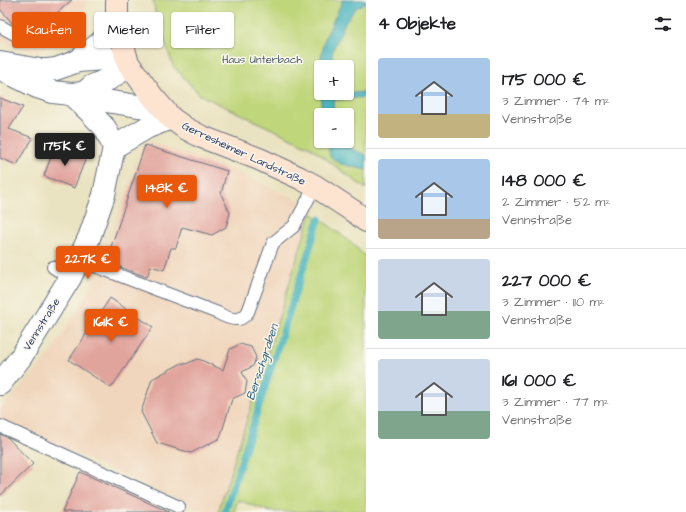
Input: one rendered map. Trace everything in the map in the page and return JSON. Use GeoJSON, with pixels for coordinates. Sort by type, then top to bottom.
{"type":"FeatureCollection","features":[{"type":"Feature","properties":{"kind":"main road","name":"Gerresheimer Landstraße"},"geometry":{"type":"LineString","coordinates":[[117,0],[117,12]]}},
{"type":"Feature","properties":{"kind":"main road","name":"Gerresheimer Landstraße"},"geometry":{"type":"LineString","coordinates":[[124,48],[128,63],[152,96],[168,114],[185,128],[300,178],[315,186],[366,221]]}},
{"type":"Feature","properties":{"kind":"street"},"geometry":{"type":"LineString","coordinates":[[78,61],[94,48]]}},
{"type":"Feature","properties":{"kind":"street"},"geometry":{"type":"LineString","coordinates":[[0,63],[40,70],[48,70],[78,61],[115,59],[128,63],[120,72],[109,79],[77,93],[89,111],[105,128],[114,147],[168,114]]}},
{"type":"Feature","properties":{"kind":"street","name":"Gerresheimer Landstraße"},"geometry":{"type":"LineString","coordinates":[[0,69],[53,92],[77,93],[99,100],[168,114]]}},
{"type":"Feature","properties":{"kind":"street","name":"Vennstraße"},"geometry":{"type":"LineString","coordinates":[[0,384],[21,356],[67,268],[89,238],[104,195],[114,147]]}},
{"type":"Feature","properties":{"kind":"lane"},"geometry":{"type":"LineString","coordinates":[[2,22],[12,30]]}},
{"type":"Feature","properties":{"kind":"lane"},"geometry":{"type":"LineString","coordinates":[[67,268],[218,313],[233,319],[242,318],[248,312],[273,242],[294,226],[315,186]]}},
{"type":"Feature","properties":{"kind":"lane"},"geometry":{"type":"LineString","coordinates":[[0,426],[178,507]]}},
{"type":"Feature","properties":{"kind":"shaded area"},"geometry":{"type":"Polygon","coordinates":[[[0,0],[88,0],[84,12],[12,12],[12,46],[0,41],[0,0]]]}},
{"type":"Feature","properties":{"kind":"shaded area"},"geometry":{"type":"Polygon","coordinates":[[[21,48],[45,48],[36,52],[21,48]]]}},
{"type":"Feature","properties":{"kind":"shaded area"},"geometry":{"type":"Polygon","coordinates":[[[144,141],[152,142],[235,171],[313,207],[218,512],[204,512],[0,420],[0,410],[48,357],[93,284],[144,141]]]}},
{"type":"Feature","properties":{"kind":"green space","name":"Haus Unterbach"},"geometry":{"type":"Polygon","coordinates":[[[153,0],[366,0],[366,189],[310,147],[200,95],[173,66],[163,36],[163,12],[155,12],[153,0]]]}},
{"type":"Feature","properties":{"kind":"green space"},"geometry":{"type":"Polygon","coordinates":[[[311,213],[340,234],[366,257],[366,512],[271,512],[238,500],[234,512],[218,512],[270,346],[311,213]]]}},
{"type":"Feature","properties":{"kind":"water"},"geometry":{"type":"Polygon","coordinates":[[[343,0],[366,0],[366,2],[355,9],[345,23],[333,49],[332,60],[321,60],[325,38],[343,0]]]}},
{"type":"Feature","properties":{"kind":"water"},"geometry":{"type":"Polygon","coordinates":[[[366,92],[366,97],[354,98],[354,93],[366,92]]]}},
{"type":"Feature","properties":{"kind":"water"},"geometry":{"type":"Polygon","coordinates":[[[321,100],[333,100],[334,108],[322,108],[321,100]]]}},
{"type":"Feature","properties":{"kind":"water"},"geometry":{"type":"Polygon","coordinates":[[[328,148],[350,148],[366,155],[366,170],[341,164],[330,157],[328,148]]]}},
{"type":"Feature","properties":{"kind":"building"},"geometry":{"type":"Polygon","coordinates":[[[0,0],[72,0],[58,12],[12,12],[12,23],[0,9],[0,0]]]}},
{"type":"Feature","properties":{"kind":"building"},"geometry":{"type":"Polygon","coordinates":[[[0,98],[23,107],[9,129],[33,138],[17,165],[0,158],[0,98]]]}},
{"type":"Feature","properties":{"kind":"building"},"geometry":{"type":"Polygon","coordinates":[[[145,145],[227,171],[221,194],[230,213],[226,227],[212,235],[182,227],[176,248],[171,248],[164,270],[151,266],[147,277],[106,262],[145,145]]]}},
{"type":"Feature","properties":{"kind":"building"},"geometry":{"type":"Polygon","coordinates":[[[55,146],[86,158],[74,188],[44,176],[55,146]]]}},
{"type":"Feature","properties":{"kind":"building"},"geometry":{"type":"Polygon","coordinates":[[[110,298],[153,327],[111,388],[69,360],[110,298]]]}},
{"type":"Feature","properties":{"kind":"building"},"geometry":{"type":"Polygon","coordinates":[[[240,344],[251,347],[256,357],[253,366],[242,372],[247,382],[245,393],[232,399],[220,438],[191,453],[157,443],[141,412],[152,379],[182,363],[186,364],[197,359],[223,370],[230,349],[240,344]]]}},
{"type":"Feature","properties":{"kind":"building"},"geometry":{"type":"Polygon","coordinates":[[[0,434],[8,438],[33,464],[0,496],[0,434]]]}},
{"type":"Feature","properties":{"kind":"building"},"geometry":{"type":"Polygon","coordinates":[[[80,472],[98,480],[169,512],[62,512],[80,472]]]}},
{"type":"Feature","properties":{"kind":"waterway","name":"Berschgraben"},"geometry":{"type":"LineString","coordinates":[[225,512],[319,219]]}}]}
